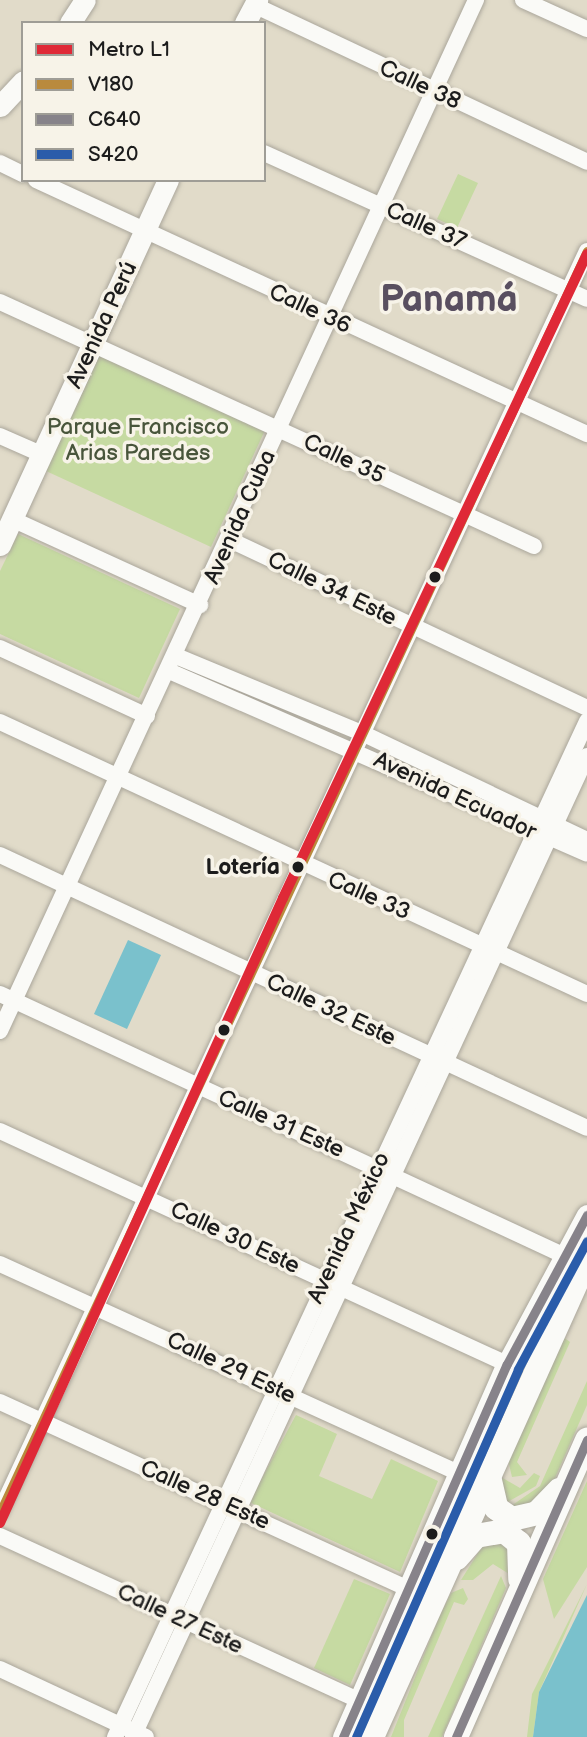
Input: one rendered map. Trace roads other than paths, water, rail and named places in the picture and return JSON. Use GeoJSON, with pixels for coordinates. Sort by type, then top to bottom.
{"type":"FeatureCollection","features":[{"type":"Feature","properties":{"kind":"highway"},"geometry":{"type":"LineString","coordinates":[[372,1737],[488,1471],[587,1259]]}},
{"type":"Feature","properties":{"kind":"highway"},"geometry":{"type":"LineString","coordinates":[[456,1737],[587,1440]]}},
{"type":"Feature","properties":{"kind":"highway"},"geometry":{"type":"LineString","coordinates":[[488,1471],[496,1508],[519,1519],[537,1513],[571,1475]]}},
{"type":"Feature","properties":{"kind":"highway"},"geometry":{"type":"LineString","coordinates":[[444,1574],[461,1474]]}},
{"type":"Feature","properties":{"kind":"highway"},"geometry":{"type":"LineString","coordinates":[[444,1574],[476,1536],[504,1531],[521,1550],[517,1597]]}},
{"type":"Feature","properties":{"kind":"main road"},"geometry":{"type":"LineString","coordinates":[[70,21],[85,0]]}},
{"type":"Feature","properties":{"kind":"main road"},"geometry":{"type":"LineString","coordinates":[[0,106],[21,83]]}},
{"type":"Feature","properties":{"kind":"main road","name":"Avenida Perú"},"geometry":{"type":"LineString","coordinates":[[0,545],[167,182]]}},
{"type":"Feature","properties":{"kind":"main road"},"geometry":{"type":"LineString","coordinates":[[343,1737],[461,1474],[507,1364],[561,1254],[587,1215]]}},
{"type":"Feature","properties":{"kind":"street","name":"Avenida Cuba"},"geometry":{"type":"LineString","coordinates":[[0,1031],[7,998],[65,887],[200,605],[476,0]]}},
{"type":"Feature","properties":{"kind":"street"},"geometry":{"type":"LineString","coordinates":[[523,0],[587,29]]}},
{"type":"Feature","properties":{"kind":"street","name":"Calle 38"},"geometry":{"type":"LineString","coordinates":[[252,9],[587,162]]}},
{"type":"Feature","properties":{"kind":"street","name":"Calle 37"},"geometry":{"type":"LineString","coordinates":[[266,154],[587,299]]}},
{"type":"Feature","properties":{"kind":"street"},"geometry":{"type":"LineString","coordinates":[[0,163],[21,173]]}},
{"type":"Feature","properties":{"kind":"street","name":"Calle 36"},"geometry":{"type":"LineString","coordinates":[[40,182],[144,233],[587,434]]}},
{"type":"Feature","properties":{"kind":"street"},"geometry":{"type":"LineString","coordinates":[[0,1511],[99,1307],[198,1087],[254,974],[587,251]]}},
{"type":"Feature","properties":{"kind":"street","name":"Calle 35"},"geometry":{"type":"LineString","coordinates":[[0,302],[534,546]]}},
{"type":"Feature","properties":{"kind":"street"},"geometry":{"type":"LineString","coordinates":[[0,436],[41,454]]}},
{"type":"Feature","properties":{"kind":"street"},"geometry":{"type":"LineString","coordinates":[[12,519],[200,605]]}},
{"type":"Feature","properties":{"kind":"street","name":"Calle 34 Este"},"geometry":{"type":"LineString","coordinates":[[230,540],[587,708]]}},
{"type":"Feature","properties":{"kind":"street"},"geometry":{"type":"LineString","coordinates":[[0,648],[147,716]]}},
{"type":"Feature","properties":{"kind":"street","name":"Avenida Ecuador"},"geometry":{"type":"LineString","coordinates":[[172,663],[365,734],[587,854]]}},
{"type":"Feature","properties":{"kind":"street","name":"Avenida Ecuador"},"geometry":{"type":"LineString","coordinates":[[172,663],[356,750],[546,830],[587,841]]}},
{"type":"Feature","properties":{"kind":"street","name":"Avenida México"},"geometry":{"type":"LineString","coordinates":[[283,1393],[325,1280],[377,1168],[496,953],[587,721]]}},
{"type":"Feature","properties":{"kind":"street","name":"Calle 33"},"geometry":{"type":"LineString","coordinates":[[0,722],[304,866],[587,994]]}},
{"type":"Feature","properties":{"kind":"street","name":"Avenida México"},"geometry":{"type":"LineString","coordinates":[[130,1734],[179,1618],[283,1393],[340,1287],[394,1175],[480,946],[587,756]]}},
{"type":"Feature","properties":{"kind":"street","name":"Calle 32 Este"},"geometry":{"type":"LineString","coordinates":[[0,855],[587,1128]]}},
{"type":"Feature","properties":{"kind":"street","name":"Calle 31 Este"},"geometry":{"type":"LineString","coordinates":[[7,998],[561,1254]]}},
{"type":"Feature","properties":{"kind":"street","name":"Calle 30 Este"},"geometry":{"type":"LineString","coordinates":[[0,1131],[507,1364]]}},
{"type":"Feature","properties":{"kind":"street","name":"Calle 29 Este"},"geometry":{"type":"LineString","coordinates":[[0,1264],[461,1474]]}},
{"type":"Feature","properties":{"kind":"street","name":"Calle 28 Este"},"geometry":{"type":"LineString","coordinates":[[0,1402],[409,1589]]}},
{"type":"Feature","properties":{"kind":"street","name":"Calle 27 Este"},"geometry":{"type":"LineString","coordinates":[[0,1536],[359,1700]]}},
{"type":"Feature","properties":{"kind":"street"},"geometry":{"type":"LineString","coordinates":[[0,1669],[130,1734]]}},
{"type":"Feature","properties":{"kind":"water"},"geometry":{"type":"Polygon","coordinates":[[[128,940],[161,955],[127,1029],[94,1014],[128,940]]]}},
{"type":"Feature","properties":{"kind":"water"},"geometry":{"type":"Polygon","coordinates":[[[587,1595],[587,1737],[533,1737],[539,1692],[587,1595]]]}},
{"type":"Feature","properties":{"kind":"metro line","name":"L1"},"geometry":{"type":"LineString","coordinates":[[0,1523],[283,898],[587,254]]}},
{"type":"Feature","properties":{"kind":"place","name":"Lotería"},"geometry":{"type":"Point","coordinates":[298,867]}},
{"type":"Feature","properties":{"kind":"district","name":"Panamá"},"geometry":{"type":"Point","coordinates":[449,300]}},
{"type":"Feature","properties":{"kind":"park label","name":"Parque Francisco Arias Paredes"},"geometry":{"type":"Point","coordinates":[138,440]}}]}
